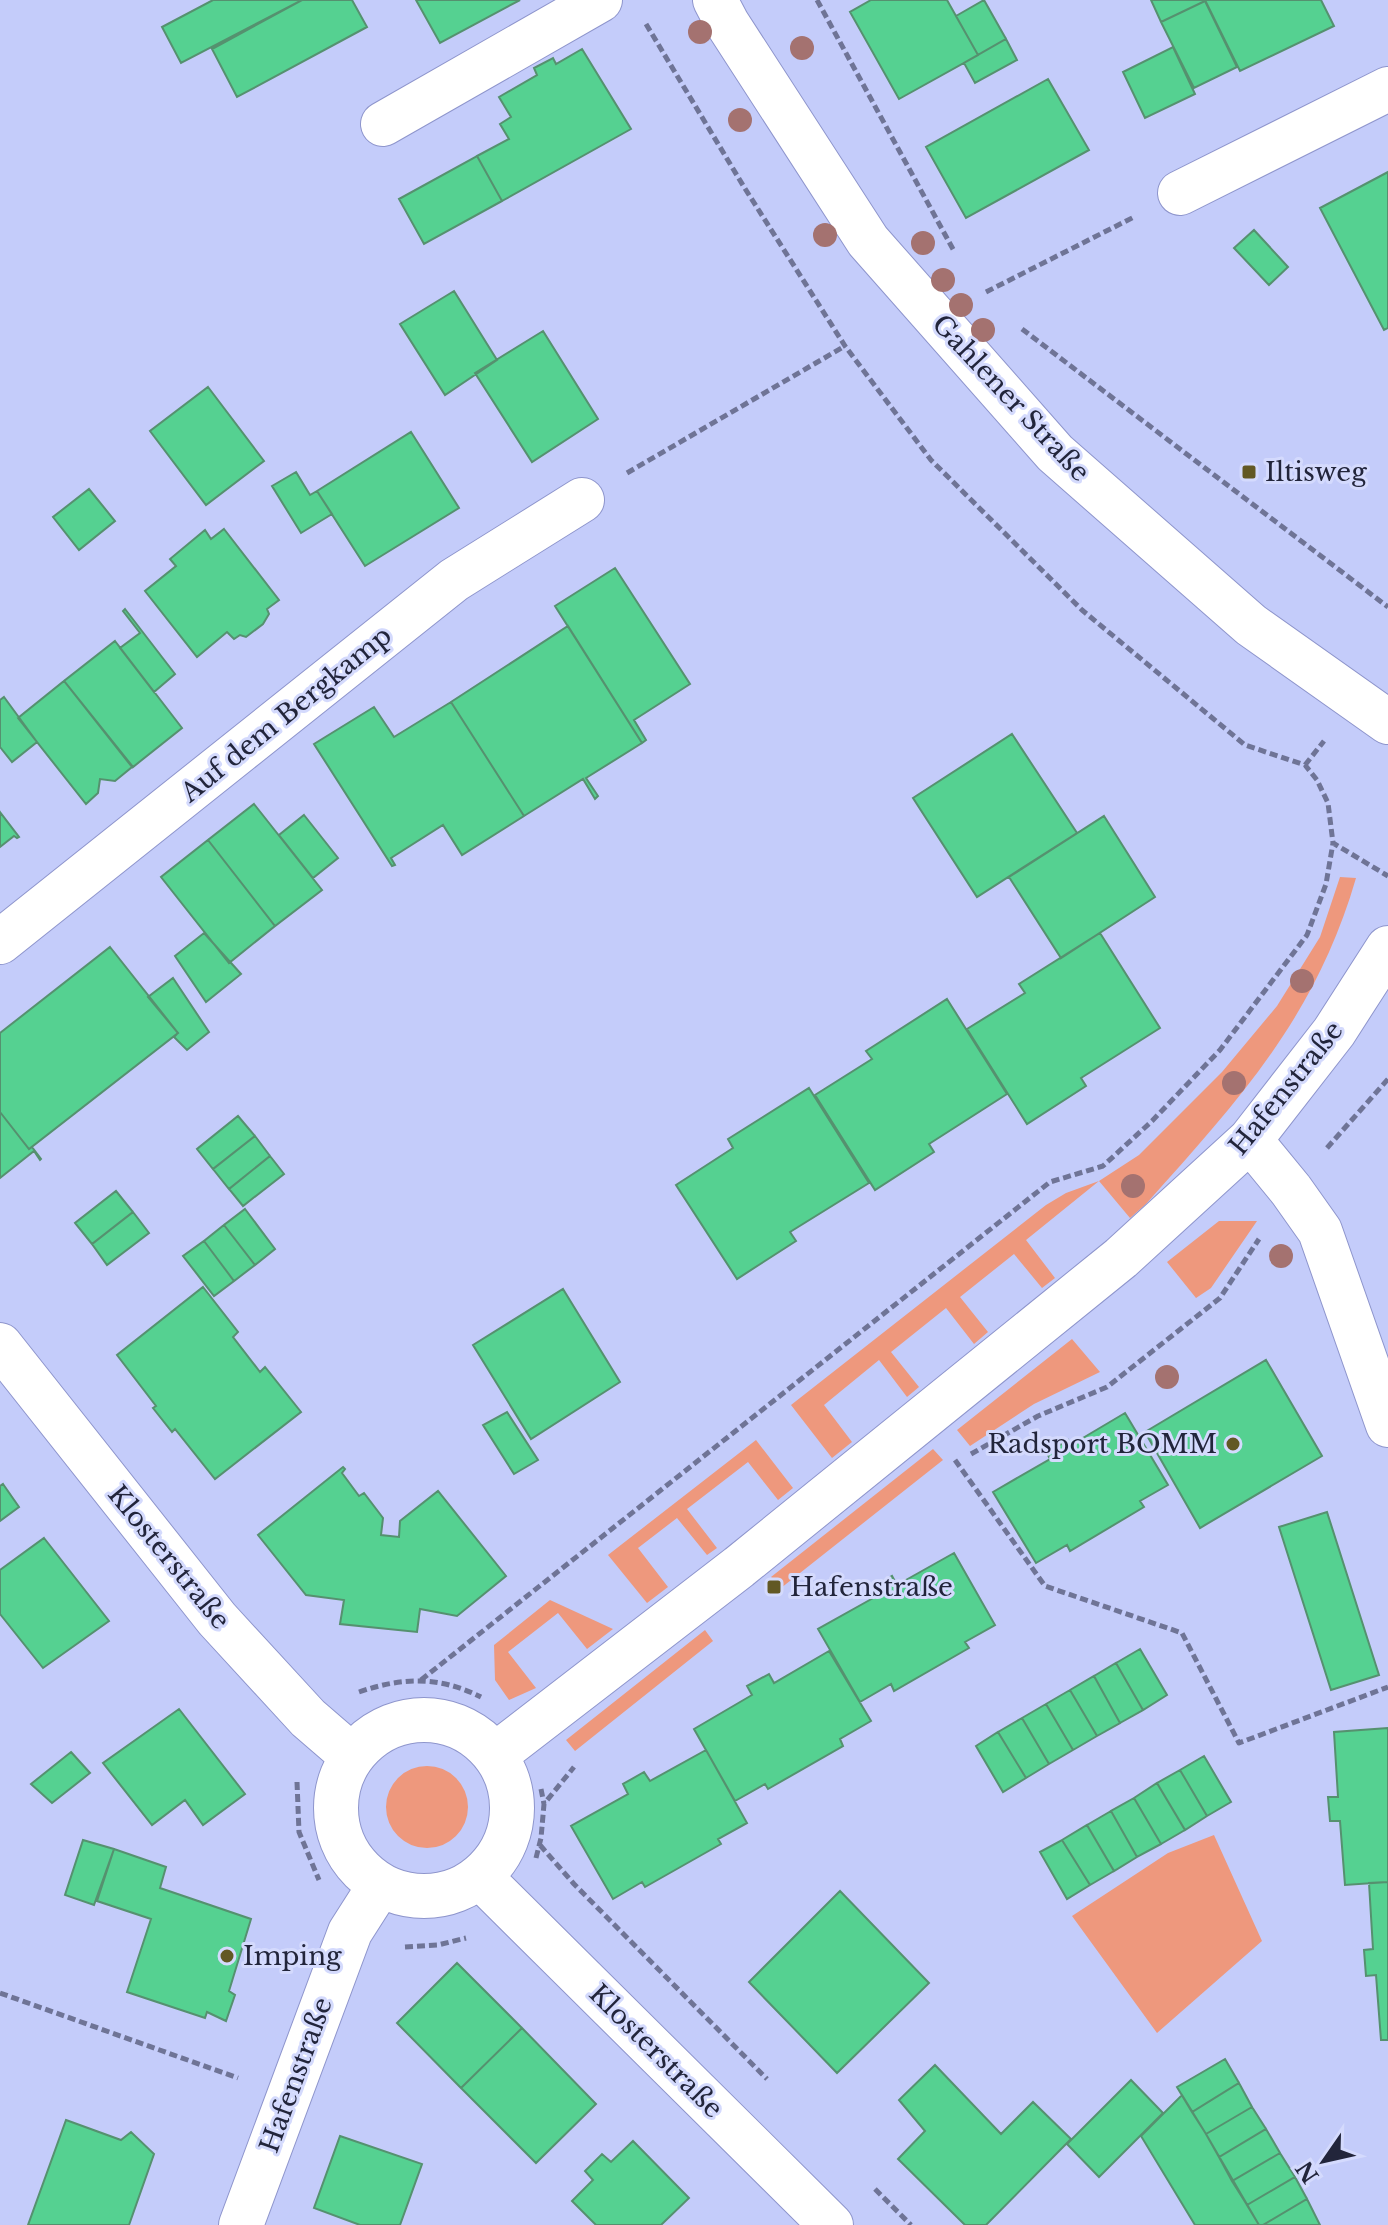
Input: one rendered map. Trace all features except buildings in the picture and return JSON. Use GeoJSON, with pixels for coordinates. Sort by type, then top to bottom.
{"type":"FeatureCollection","features":[{"type":"Feature","properties":{"kind":"street","name":"Gahlener Straße"},"geometry":{"type":"LineString","coordinates":[[715,0],[868,241],[1055,453],[1251,625],[1388,722]]}},
{"type":"Feature","properties":{"kind":"street"},"geometry":{"type":"LineString","coordinates":[[383,124],[620,7]]}},
{"type":"Feature","properties":{"kind":"street"},"geometry":{"type":"LineString","coordinates":[[1180,193],[1388,89]]}},
{"type":"Feature","properties":{"kind":"street","name":"Auf dem Bergkamp"},"geometry":{"type":"LineString","coordinates":[[0,942],[454,580],[582,500]]}},
{"type":"Feature","properties":{"kind":"street","name":"Hafenstraße"},"geometry":{"type":"LineString","coordinates":[[508,1746],[751,1557],[1121,1258],[1250,1140],[1334,1032],[1388,948]]}},
{"type":"Feature","properties":{"kind":"street"},"geometry":{"type":"LineString","coordinates":[[1250,1140],[1320,1231],[1388,1425]]}},
{"type":"Feature","properties":{"kind":"street","name":"Klosterstraße"},"geometry":{"type":"LineString","coordinates":[[0,1345],[217,1619],[308,1718],[352,1756]]}},
{"type":"Feature","properties":{"kind":"street"},"geometry":{"type":"LineString","coordinates":[[406,1720],[439,1720],[508,1746],[513,1796],[507,1840],[480,1877],[449,1893],[413,1896],[380,1885],[352,1861],[337,1827],[337,1790],[352,1756],[375,1733],[406,1720]]}},
{"type":"Feature","properties":{"kind":"street","name":"Klosterstraße"},"geometry":{"type":"LineString","coordinates":[[480,1877],[831,2225]]}},
{"type":"Feature","properties":{"kind":"street","name":"Hafenstraße"},"geometry":{"type":"LineString","coordinates":[[241,2225],[350,1932],[380,1885]]}},
{"type":"Feature","properties":{"kind":"path"},"geometry":{"type":"LineString","coordinates":[[817,0],[956,255]]}},
{"type":"Feature","properties":{"kind":"path"},"geometry":{"type":"LineString","coordinates":[[421,1680],[1050,1182],[1103,1166],[1152,1121],[1220,1050],[1299,947],[1307,935],[1326,884],[1333,843],[1328,803],[1317,780],[1305,765],[1245,745],[1082,610],[931,460],[845,346],[744,187],[620,7]]}},
{"type":"Feature","properties":{"kind":"path"},"geometry":{"type":"LineString","coordinates":[[978,295],[1180,193]]}},
{"type":"Feature","properties":{"kind":"path"},"geometry":{"type":"LineString","coordinates":[[1016,324],[1388,607]]}},
{"type":"Feature","properties":{"kind":"path"},"geometry":{"type":"LineString","coordinates":[[582,500],[845,346]]}},
{"type":"Feature","properties":{"kind":"path"},"geometry":{"type":"LineString","coordinates":[[1333,843],[1388,876]]}},
{"type":"Feature","properties":{"kind":"path"},"geometry":{"type":"LineString","coordinates":[[957,1463],[1038,1416],[1107,1387],[1220,1298],[1291,1190],[1388,1079]]}},
{"type":"Feature","properties":{"kind":"path"},"geometry":{"type":"LineString","coordinates":[[929,1414],[957,1463],[1045,1586],[1182,1633],[1239,1743],[1388,1687]]}},
{"type":"Feature","properties":{"kind":"path"},"geometry":{"type":"LineString","coordinates":[[421,1680],[456,1685],[486,1699],[507,1717],[508,1746],[536,1767],[544,1804],[531,1874],[515,1912],[483,1933],[438,1945],[403,1947],[350,1932],[329,1906],[299,1832],[295,1740],[308,1718],[348,1695],[369,1688],[421,1680]]}},
{"type":"Feature","properties":{"kind":"path"},"geometry":{"type":"LineString","coordinates":[[544,1804],[581,1758]]}},
{"type":"Feature","properties":{"kind":"path"},"geometry":{"type":"LineString","coordinates":[[539,1844],[574,1884],[776,2088]]}},
{"type":"Feature","properties":{"kind":"path"},"geometry":{"type":"LineString","coordinates":[[0,1993],[188,2058],[287,2098]]}},
{"type":"Feature","properties":{"kind":"path"},"geometry":{"type":"LineString","coordinates":[[866,2179],[911,2225]]}},
{"type":"Feature","properties":{"kind":"shaded area"},"geometry":{"type":"Polygon","coordinates":[[[1340,877],[1356,878],[1320,972],[1297,1014],[1213,1128],[1130,1218],[1099,1181],[1139,1155],[1222,1072],[1277,1006],[1320,937],[1340,877]]]}},
{"type":"Feature","properties":{"kind":"shaded area"},"geometry":{"type":"Polygon","coordinates":[[[1099,1181],[1026,1240],[1055,1278],[1042,1288],[1014,1254],[960,1297],[988,1332],[974,1344],[946,1308],[891,1352],[919,1387],[907,1397],[879,1360],[824,1405],[852,1442],[832,1458],[791,1405],[1046,1205],[1066,1193],[1099,1181]]]}},
{"type":"Feature","properties":{"kind":"shaded area"},"geometry":{"type":"Polygon","coordinates":[[[1219,1221],[1257,1221],[1211,1288],[1196,1298],[1167,1262],[1219,1221]]]}},
{"type":"Feature","properties":{"kind":"shaded area"},"geometry":{"type":"Polygon","coordinates":[[[1072,1339],[1100,1372],[1034,1404],[970,1446],[957,1430],[1072,1339]]]}},
{"type":"Feature","properties":{"kind":"shaded area"},"geometry":{"type":"Polygon","coordinates":[[[756,1440],[793,1488],[778,1500],[748,1462],[687,1509],[717,1548],[707,1555],[677,1518],[638,1548],[668,1587],[647,1603],[608,1555],[756,1440]]]}},
{"type":"Feature","properties":{"kind":"shaded area"},"geometry":{"type":"Polygon","coordinates":[[[933,1449],[943,1460],[781,1588],[771,1577],[933,1449]]]}},
{"type":"Feature","properties":{"kind":"shaded area"},"geometry":{"type":"Polygon","coordinates":[[[550,1600],[613,1629],[587,1649],[558,1613],[508,1652],[536,1688],[509,1700],[495,1680],[494,1645],[550,1600]]]}},
{"type":"Feature","properties":{"kind":"shaded area"},"geometry":{"type":"Polygon","coordinates":[[[705,1630],[713,1641],[575,1751],[566,1740],[705,1630]]]}},
{"type":"Feature","properties":{"kind":"shaded area"},"geometry":{"type":"Polygon","coordinates":[[[419,1766],[435,1766],[450,1773],[461,1784],[468,1807],[465,1823],[456,1836],[435,1848],[419,1848],[404,1841],[393,1830],[386,1815],[386,1799],[393,1784],[404,1773],[419,1766]]]}},
{"type":"Feature","properties":{"kind":"shaded area"},"geometry":{"type":"Polygon","coordinates":[[[1214,1835],[1262,1941],[1157,2033],[1072,1916],[1168,1853],[1214,1835]]]}},
{"type":"Feature","properties":{"kind":"place","name":"Iltisweg"},"geometry":{"type":"Point","coordinates":[1249,472]}},
{"type":"Feature","properties":{"kind":"place","name":"Radsport BOMM"},"geometry":{"type":"Point","coordinates":[1233,1444]}},
{"type":"Feature","properties":{"kind":"place","name":"Hafenstraße"},"geometry":{"type":"Point","coordinates":[774,1587]}},
{"type":"Feature","properties":{"kind":"place","name":"Imping"},"geometry":{"type":"Point","coordinates":[227,1956]}}]}
